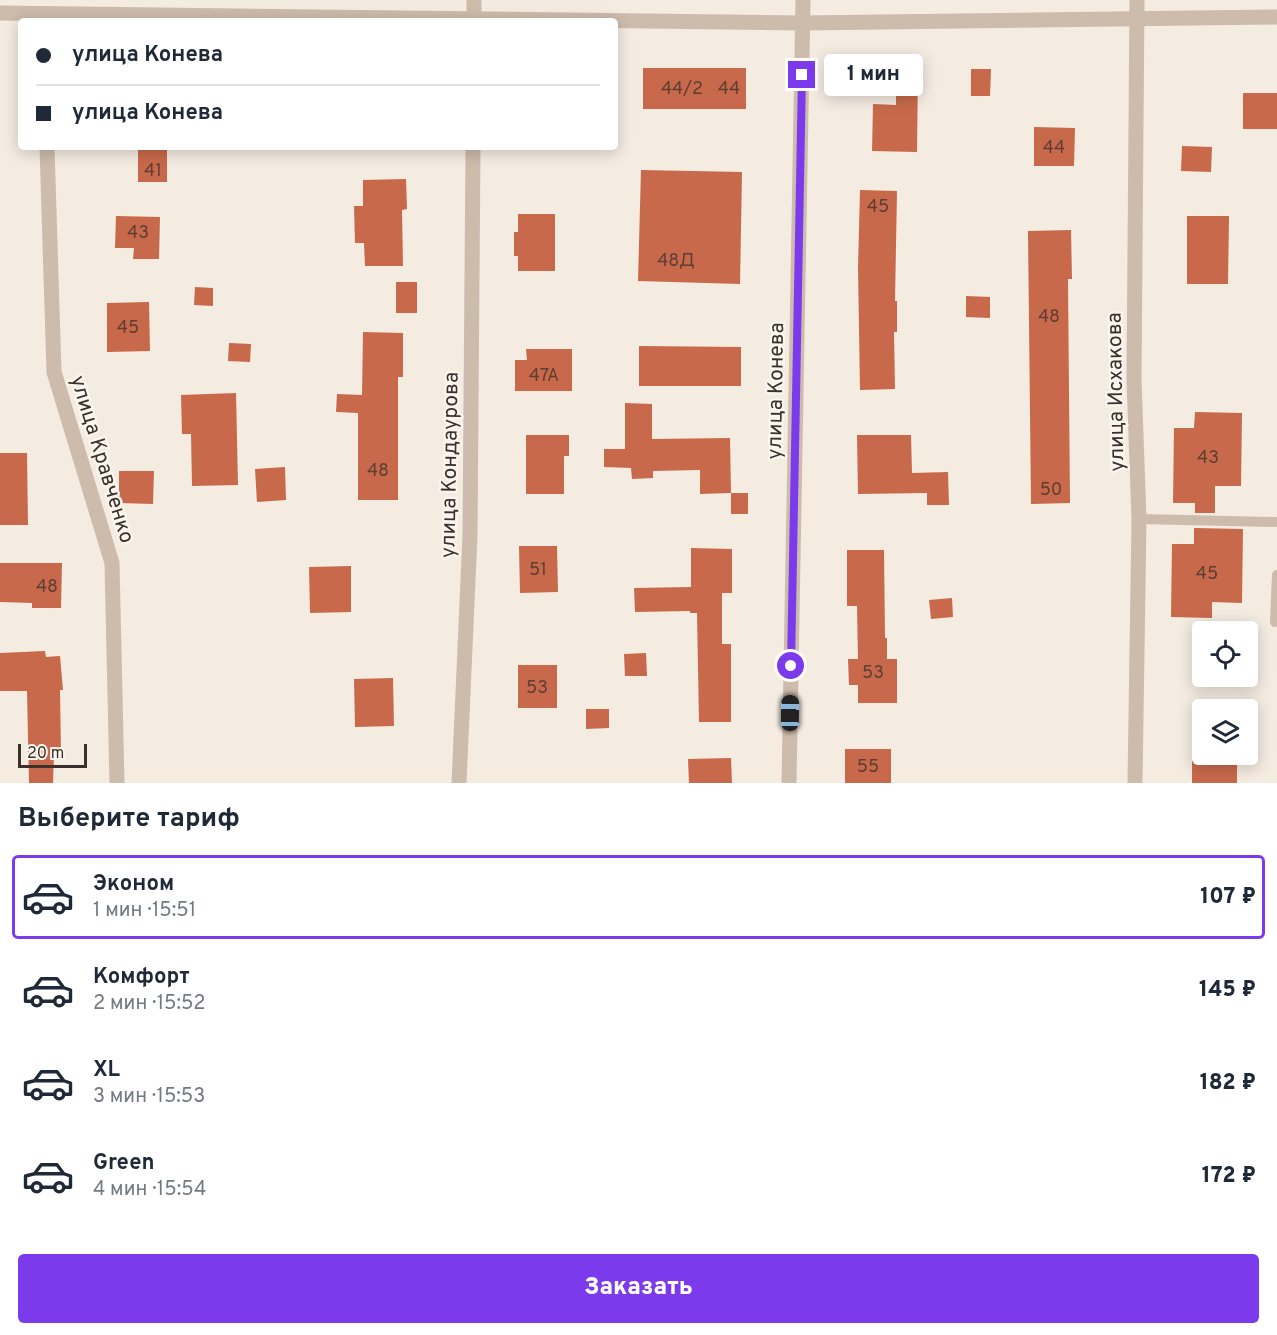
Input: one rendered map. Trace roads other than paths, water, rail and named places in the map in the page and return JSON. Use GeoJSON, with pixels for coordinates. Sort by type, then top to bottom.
{"type":"FeatureCollection","features":[{"type":"Feature","properties":{"kind":"street"},"geometry":{"type":"LineString","coordinates":[[474,0],[474,18]]}},
{"type":"Feature","properties":{"kind":"street","name":"улица Конева"},"geometry":{"type":"LineString","coordinates":[[789,783],[803,0]]}},
{"type":"Feature","properties":{"kind":"street","name":"улица Исхакова"},"geometry":{"type":"LineString","coordinates":[[1135,783],[1139,519],[1134,380],[1137,0]]}},
{"type":"Feature","properties":{"kind":"street"},"geometry":{"type":"LineString","coordinates":[[0,13],[72,12],[417,18]]}},
{"type":"Feature","properties":{"kind":"street"},"geometry":{"type":"LineString","coordinates":[[618,20],[803,22],[1277,17]]}},
{"type":"Feature","properties":{"kind":"street","name":"улица Кравченко"},"geometry":{"type":"LineString","coordinates":[[47,150],[54,372],[112,562],[117,783]]}},
{"type":"Feature","properties":{"kind":"street","name":"улица Кондаурова"},"geometry":{"type":"LineString","coordinates":[[459,783],[470,536],[473,150]]}},
{"type":"Feature","properties":{"kind":"lane"},"geometry":{"type":"LineString","coordinates":[[1139,519],[1277,522]]}},
{"type":"Feature","properties":{"kind":"lane"},"geometry":{"type":"LineString","coordinates":[[1275,622],[1277,575]]}}]}
